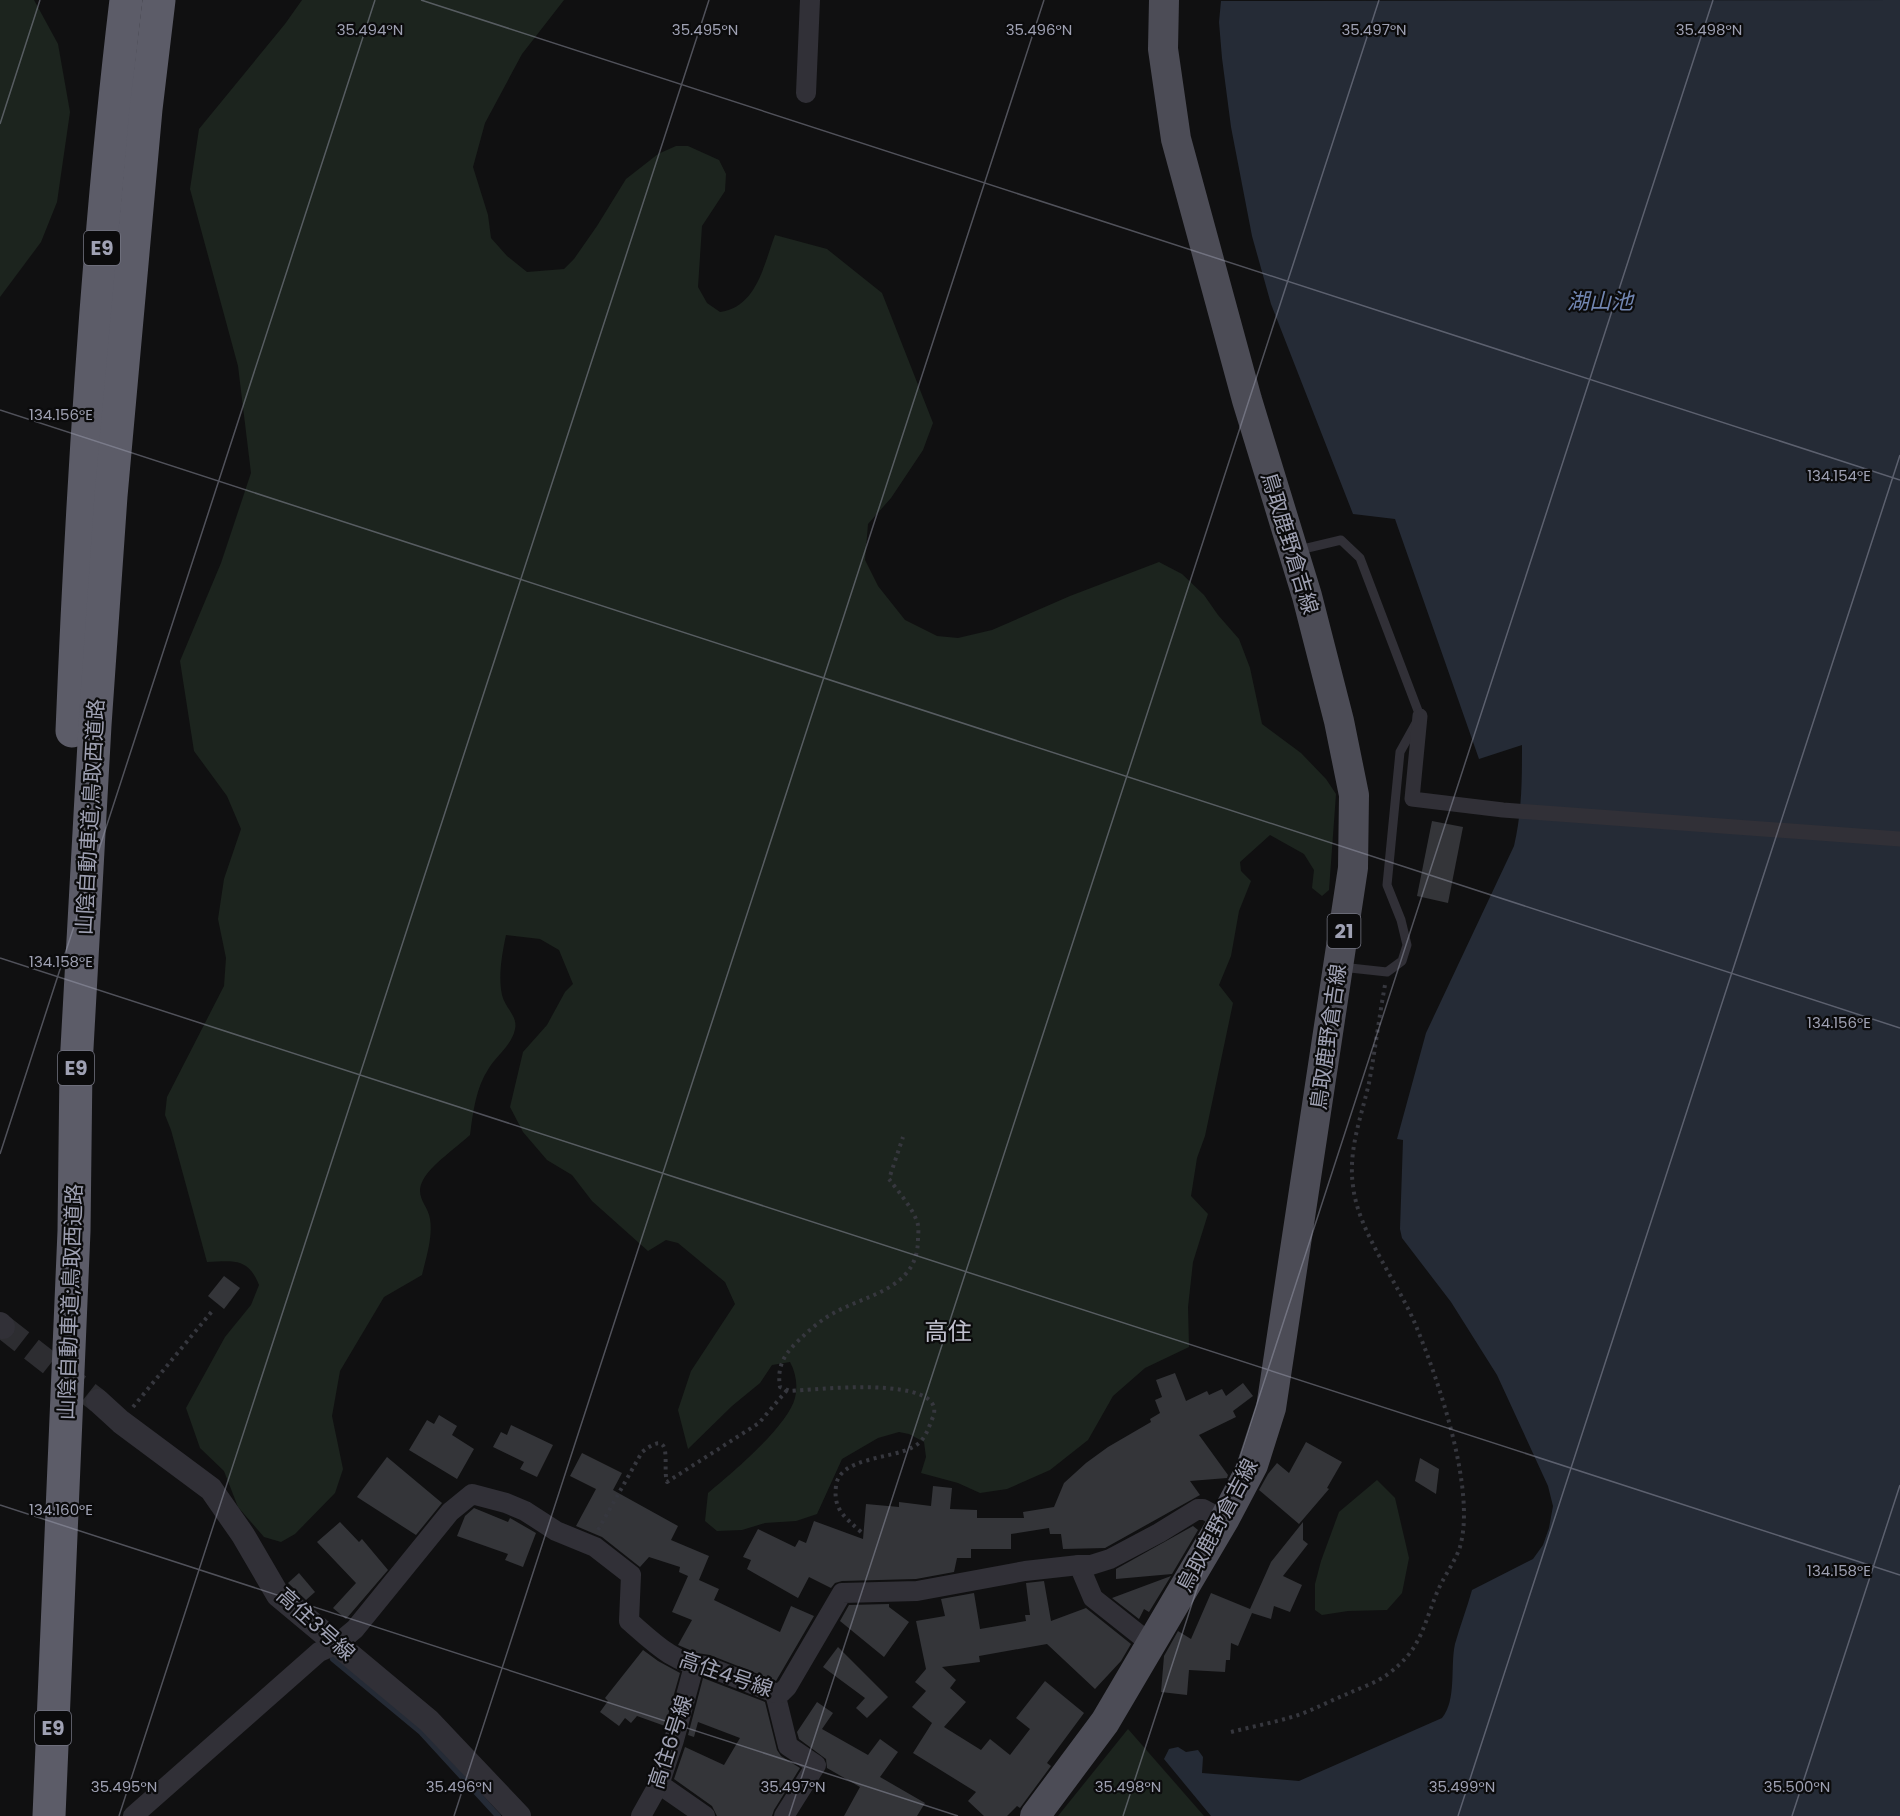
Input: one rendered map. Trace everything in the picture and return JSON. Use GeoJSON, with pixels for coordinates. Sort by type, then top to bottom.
{"type":"FeatureCollection","features":[{"type":"Feature","properties":{"kind":"highway"},"geometry":{"type":"LineString","coordinates":[[113,108],[116,0]]}},
{"type":"Feature","properties":{"kind":"highway","name":"山陰自動車道;鳥取西道路"},"geometry":{"type":"LineString","coordinates":[[49,1816],[59,1063],[72,725],[83,497],[113,108],[126,0]]}},
{"type":"Feature","properties":{"kind":"highway","name":"山陰自動車道;鳥取西道路"},"geometry":{"type":"LineString","coordinates":[[37,1816],[52,1641],[74,1231],[76,1066],[94,736],[111,496],[146,109],[159,0]]}},
{"type":"Feature","properties":{"kind":"highway"},"geometry":{"type":"LineString","coordinates":[[146,109],[168,0]]}},
{"type":"Feature","properties":{"kind":"main road","name":"鳥取鹿野倉吉線"},"geometry":{"type":"LineString","coordinates":[[1035,1816],[1105,1722],[1224,1521],[1252,1465],[1271,1408],[1353,868],[1354,795],[1339,721],[1293,552],[1247,400],[1176,139],[1163,49],[1164,0]]}},
{"type":"Feature","properties":{"kind":"street"},"geometry":{"type":"LineString","coordinates":[[806,93],[810,0]]}},
{"type":"Feature","properties":{"kind":"street"},"geometry":{"type":"LineString","coordinates":[[1420,716],[1412,799],[1503,810],[1900,839]]}},
{"type":"Feature","properties":{"kind":"street","name":"高住3号線"},"geometry":{"type":"LineString","coordinates":[[98,1401],[121,1422],[211,1489],[243,1535],[278,1595],[429,1721],[519,1816]]}},
{"type":"Feature","properties":{"kind":"street","name":"高住4号線"},"geometry":{"type":"LineString","coordinates":[[337,1644],[355,1629],[450,1512],[472,1494],[506,1503],[525,1511],[556,1531],[590,1545],[631,1575],[629,1621],[663,1650],[694,1666],[706,1665],[775,1693],[781,1693],[787,1687],[842,1593],[918,1591],[1025,1571],[1091,1565],[1110,1559],[1160,1533],[1198,1509],[1203,1509],[1224,1521]]}},
{"type":"Feature","properties":{"kind":"street"},"geometry":{"type":"LineString","coordinates":[[1079,1565],[1093,1598],[1151,1644]]}},
{"type":"Feature","properties":{"kind":"street"},"geometry":{"type":"LineString","coordinates":[[134,1816],[319,1652],[337,1644]]}},
{"type":"Feature","properties":{"kind":"street","name":"高住6号線"},"geometry":{"type":"LineString","coordinates":[[641,1816],[659,1784],[674,1740],[694,1666]]}},
{"type":"Feature","properties":{"kind":"street"},"geometry":{"type":"LineString","coordinates":[[775,1693],[788,1746],[816,1765],[784,1816]]}},
{"type":"Feature","properties":{"kind":"street"},"geometry":{"type":"LineString","coordinates":[[659,1784],[705,1816]]}},
{"type":"Feature","properties":{"kind":"lane"},"geometry":{"type":"LineString","coordinates":[[1293,552],[1341,540],[1360,558],[1420,716],[1400,752],[1388,885],[1401,920],[1407,945],[1402,961],[1387,972],[1338,967]]}},
{"type":"Feature","properties":{"kind":"path"},"geometry":{"type":"LineString","coordinates":[[1231,1732],[1301,1714],[1386,1675],[1411,1653],[1425,1626],[1436,1593],[1458,1550],[1463,1521],[1462,1487],[1452,1435],[1437,1380],[1404,1298],[1363,1223],[1353,1188],[1352,1166],[1356,1133],[1369,1083],[1387,972]]}},
{"type":"Feature","properties":{"kind":"path"},"geometry":{"type":"LineString","coordinates":[[861,1532],[842,1515],[835,1499],[837,1480],[848,1467],[913,1448],[925,1438],[934,1412],[932,1403],[915,1392],[892,1387],[787,1390],[780,1387],[778,1376],[781,1362],[791,1348],[814,1326],[833,1313],[877,1294],[901,1280],[912,1267],[918,1250],[918,1225],[889,1179],[903,1137]]}},
{"type":"Feature","properties":{"kind":"path"},"geometry":{"type":"LineString","coordinates":[[121,1422],[213,1310]]}},
{"type":"Feature","properties":{"kind":"path"},"geometry":{"type":"LineString","coordinates":[[590,1545],[642,1452],[653,1443],[663,1445],[666,1454],[667,1482],[759,1423],[787,1390]]}},
{"type":"Feature","properties":{"kind":"shaded area"},"geometry":{"type":"Polygon","coordinates":[[[0,0],[34,0],[58,44],[70,112],[57,202],[41,242],[0,297],[0,0]]]}},
{"type":"Feature","properties":{"kind":"shaded area"},"geometry":{"type":"Polygon","coordinates":[[[302,0],[564,0],[522,54],[485,123],[473,167],[488,215],[491,238],[507,256],[527,272],[564,269],[574,259],[597,226],[626,179],[658,154],[676,146],[688,146],[719,160],[726,174],[725,191],[702,226],[698,287],[707,303],[720,312],[743,302],[751,293],[763,271],[775,235],[827,249],[882,293],[933,423],[923,450],[891,498],[868,524],[865,560],[878,586],[905,620],[937,636],[958,638],[992,630],[1070,596],[1159,562],[1182,574],[1204,595],[1239,639],[1250,668],[1262,724],[1301,753],[1326,779],[1336,794],[1329,890],[1322,896],[1312,888],[1314,870],[1304,854],[1270,835],[1240,862],[1241,871],[1251,881],[1239,911],[1231,956],[1219,985],[1233,1003],[1205,1136],[1197,1158],[1191,1196],[1208,1214],[1193,1262],[1188,1307],[1189,1347],[1145,1368],[1113,1396],[1088,1440],[1050,1470],[1007,1489],[980,1493],[958,1483],[921,1473],[926,1457],[924,1442],[909,1434],[899,1432],[878,1438],[842,1459],[817,1514],[796,1521],[765,1523],[742,1530],[717,1531],[705,1521],[708,1493],[758,1449],[782,1422],[790,1409],[796,1389],[794,1371],[790,1362],[772,1365],[760,1383],[732,1406],[688,1449],[678,1410],[691,1371],[735,1304],[725,1282],[678,1243],[666,1240],[648,1251],[592,1201],[572,1175],[547,1160],[523,1132],[510,1107],[523,1052],[547,1025],[565,992],[573,984],[559,950],[540,939],[506,935],[500,980],[502,995],[515,1020],[515,1029],[508,1045],[489,1068],[481,1083],[470,1135],[432,1168],[423,1180],[420,1191],[429,1214],[431,1233],[422,1275],[384,1297],[340,1371],[332,1416],[343,1469],[335,1493],[295,1534],[281,1542],[264,1537],[238,1507],[224,1471],[200,1448],[186,1408],[225,1337],[251,1305],[259,1285],[255,1276],[245,1265],[232,1261],[207,1262],[165,1115],[167,1097],[224,986],[226,958],[218,919],[224,879],[241,829],[227,796],[194,751],[180,661],[221,563],[251,473],[238,366],[190,189],[199,129],[302,0]]]}},
{"type":"Feature","properties":{"kind":"shaded area"},"geometry":{"type":"Polygon","coordinates":[[[1377,1480],[1395,1498],[1409,1558],[1402,1593],[1387,1610],[1348,1611],[1322,1615],[1315,1610],[1315,1584],[1339,1512],[1377,1480]]]}},
{"type":"Feature","properties":{"kind":"shaded area"},"geometry":{"type":"Polygon","coordinates":[[[1128,1729],[1204,1816],[1058,1816],[1128,1729]]]}},
{"type":"Feature","properties":{"kind":"water","name":"湖山池"},"geometry":{"type":"Polygon","coordinates":[[[1900,0],[1900,1816],[1211,1816],[1164,1759],[1169,1749],[1178,1747],[1186,1752],[1198,1750],[1203,1757],[1202,1773],[1299,1781],[1442,1718],[1450,1702],[1455,1644],[1472,1590],[1533,1559],[1543,1545],[1553,1506],[1548,1486],[1497,1375],[1451,1302],[1402,1238],[1400,1229],[1403,1140],[1397,1139],[1426,1033],[1514,846],[1522,783],[1522,745],[1479,759],[1395,519],[1353,514],[1271,304],[1252,236],[1231,127],[1219,22],[1221,1],[1900,0]]]}},
{"type":"Feature","properties":{"kind":"building"},"geometry":{"type":"Polygon","coordinates":[[[1432,821],[1463,827],[1448,903],[1417,896],[1432,821]]]}},
{"type":"Feature","properties":{"kind":"building"},"geometry":{"type":"Polygon","coordinates":[[[224,1276],[240,1288],[224,1309],[208,1296],[224,1276]]]}},
{"type":"Feature","properties":{"kind":"building"},"geometry":{"type":"Polygon","coordinates":[[[1175,1373],[1186,1401],[1207,1391],[1209,1395],[1222,1389],[1226,1396],[1243,1383],[1253,1396],[1233,1411],[1236,1417],[1199,1435],[1228,1475],[1227,1478],[1190,1481],[1200,1495],[1105,1548],[1063,1549],[1061,1534],[1050,1534],[1049,1528],[1011,1534],[1011,1549],[971,1549],[971,1558],[957,1558],[954,1572],[916,1579],[842,1581],[835,1583],[831,1588],[809,1577],[798,1598],[747,1569],[751,1560],[743,1557],[758,1529],[795,1547],[799,1540],[806,1543],[814,1521],[863,1539],[866,1504],[899,1507],[899,1502],[931,1506],[933,1486],[952,1488],[950,1509],[977,1510],[977,1518],[1024,1518],[1023,1512],[1054,1507],[1064,1483],[1086,1463],[1151,1422],[1150,1419],[1160,1413],[1155,1400],[1162,1397],[1156,1380],[1175,1373]]]}},
{"type":"Feature","properties":{"kind":"building"},"geometry":{"type":"Polygon","coordinates":[[[439,1415],[457,1426],[452,1435],[474,1449],[457,1479],[409,1450],[427,1420],[434,1424],[439,1415]]]}},
{"type":"Feature","properties":{"kind":"building"},"geometry":{"type":"Polygon","coordinates":[[[511,1425],[553,1445],[537,1477],[520,1469],[524,1462],[493,1447],[501,1432],[507,1435],[511,1425]]]}},
{"type":"Feature","properties":{"kind":"building"},"geometry":{"type":"Polygon","coordinates":[[[1306,1442],[1342,1462],[1327,1488],[1329,1489],[1299,1524],[1259,1490],[1277,1463],[1289,1473],[1306,1442]]]}},
{"type":"Feature","properties":{"kind":"building"},"geometry":{"type":"Polygon","coordinates":[[[582,1453],[622,1473],[613,1490],[678,1526],[671,1540],[709,1556],[699,1580],[719,1589],[714,1600],[780,1632],[791,1606],[814,1616],[776,1681],[678,1645],[692,1620],[672,1612],[688,1576],[679,1572],[680,1567],[649,1557],[640,1567],[602,1537],[576,1526],[596,1489],[570,1476],[582,1453]]]}},
{"type":"Feature","properties":{"kind":"building"},"geometry":{"type":"Polygon","coordinates":[[[387,1457],[442,1503],[416,1535],[357,1497],[387,1457]]]}},
{"type":"Feature","properties":{"kind":"building"},"geometry":{"type":"Polygon","coordinates":[[[1420,1458],[1439,1469],[1436,1494],[1415,1481],[1420,1458]]]}},
{"type":"Feature","properties":{"kind":"building"},"geometry":{"type":"Polygon","coordinates":[[[474,1508],[508,1522],[510,1518],[536,1533],[523,1567],[505,1560],[508,1554],[457,1536],[465,1516],[474,1508]]]}},
{"type":"Feature","properties":{"kind":"building"},"geometry":{"type":"Polygon","coordinates":[[[340,1522],[359,1542],[362,1539],[388,1570],[346,1619],[333,1608],[356,1583],[317,1542],[340,1522]]]}},
{"type":"Feature","properties":{"kind":"building"},"geometry":{"type":"Polygon","coordinates":[[[1303,1522],[1303,1540],[1308,1544],[1283,1576],[1302,1585],[1290,1612],[1274,1606],[1271,1619],[1252,1613],[1238,1646],[1231,1643],[1230,1660],[1226,1660],[1225,1672],[1189,1670],[1187,1695],[1161,1692],[1164,1656],[1178,1631],[1191,1639],[1211,1593],[1250,1609],[1271,1562],[1303,1522]]]}},
{"type":"Feature","properties":{"kind":"building"},"geometry":{"type":"Polygon","coordinates":[[[1193,1526],[1198,1530],[1172,1574],[1116,1579],[1116,1569],[1193,1526]]]}},
{"type":"Feature","properties":{"kind":"building"},"geometry":{"type":"Polygon","coordinates":[[[299,1573],[315,1592],[306,1600],[288,1583],[299,1573]]]}},
{"type":"Feature","properties":{"kind":"building"},"geometry":{"type":"Polygon","coordinates":[[[1171,1576],[1149,1612],[1144,1609],[1139,1619],[1112,1598],[1171,1576]]]}},
{"type":"Feature","properties":{"kind":"building"},"geometry":{"type":"Polygon","coordinates":[[[1044,1581],[1051,1621],[1086,1608],[1131,1644],[1121,1661],[1095,1689],[1047,1644],[979,1656],[980,1662],[942,1667],[956,1680],[950,1688],[966,1702],[944,1727],[981,1750],[990,1739],[1010,1755],[1030,1729],[1016,1718],[1045,1681],[1084,1713],[1047,1763],[1051,1766],[1020,1808],[1017,1806],[1007,1816],[984,1816],[968,1801],[976,1792],[913,1753],[932,1723],[912,1707],[926,1691],[915,1682],[926,1669],[916,1621],[945,1616],[941,1599],[974,1593],[980,1629],[1026,1621],[1025,1615],[1030,1615],[1026,1583],[1044,1581]]]}},
{"type":"Feature","properties":{"kind":"building"},"geometry":{"type":"Polygon","coordinates":[[[889,1604],[889,1607],[909,1622],[884,1657],[840,1621],[849,1605],[889,1604]]]}},
{"type":"Feature","properties":{"kind":"building"},"geometry":{"type":"Polygon","coordinates":[[[838,1647],[888,1697],[867,1718],[856,1708],[865,1698],[823,1667],[838,1647]]]}},
{"type":"Feature","properties":{"kind":"building"},"geometry":{"type":"Polygon","coordinates":[[[643,1650],[680,1673],[665,1726],[637,1716],[631,1723],[625,1718],[619,1726],[600,1712],[608,1701],[605,1698],[643,1650]]]}},
{"type":"Feature","properties":{"kind":"building"},"geometry":{"type":"Polygon","coordinates":[[[703,1678],[765,1702],[777,1750],[781,1756],[800,1768],[772,1816],[717,1816],[712,1806],[674,1779],[685,1747],[724,1765],[740,1738],[698,1722],[694,1737],[688,1735],[703,1678]]]}},
{"type":"Feature","properties":{"kind":"building"},"geometry":{"type":"Polygon","coordinates":[[[817,1702],[833,1713],[822,1729],[868,1755],[880,1739],[898,1752],[880,1777],[925,1803],[917,1816],[844,1816],[860,1787],[827,1768],[826,1759],[799,1739],[797,1732],[817,1702]]]}},
{"type":"Feature","properties":{"kind":"waterway"},"geometry":{"type":"LineString","coordinates":[[333,1659],[421,1732],[498,1816]]}},
{"type":"Feature","properties":{"kind":"tunnel"},"geometry":{"type":"LineString","coordinates":[[3,1327],[98,1401]]}},
{"type":"Feature","properties":{"kind":"district","name":"高住"},"geometry":{"type":"Point","coordinates":[948,1331]}}]}
